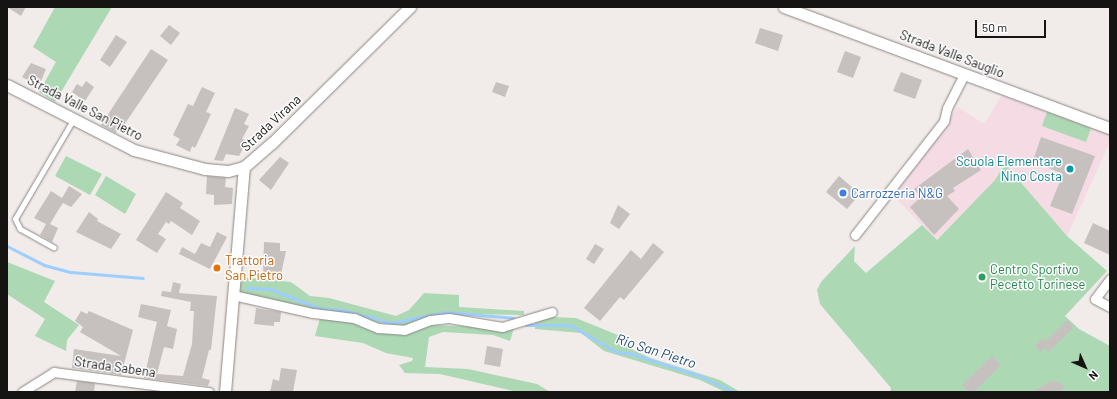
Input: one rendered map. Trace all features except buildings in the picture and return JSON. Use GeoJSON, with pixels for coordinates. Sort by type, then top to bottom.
{"type":"FeatureCollection","features":[{"type":"Feature","properties":{"kind":"street","name":"Strada Virana"},"geometry":{"type":"LineString","coordinates":[[226,392],[244,167],[410,7]]}},
{"type":"Feature","properties":{"kind":"street","name":"Strada Valle Sauglio"},"geometry":{"type":"LineString","coordinates":[[784,7],[1110,128]]}},
{"type":"Feature","properties":{"kind":"street"},"geometry":{"type":"LineString","coordinates":[[855,235],[944,121],[947,108],[964,74]]}},
{"type":"Feature","properties":{"kind":"street","name":"Strada Valle San Pietro"},"geometry":{"type":"LineString","coordinates":[[7,85],[134,150],[165,159],[228,171],[244,167]]}},
{"type":"Feature","properties":{"kind":"street"},"geometry":{"type":"LineString","coordinates":[[1110,279],[1094,299],[1110,307]]}},
{"type":"Feature","properties":{"kind":"street"},"geometry":{"type":"LineString","coordinates":[[233,296],[313,313],[347,317],[378,328],[404,330],[430,320],[449,318],[502,327],[552,312]]}},
{"type":"Feature","properties":{"kind":"street","name":"Strada Sabena"},"geometry":{"type":"LineString","coordinates":[[22,392],[54,372],[209,392]]}},
{"type":"Feature","properties":{"kind":"lane"},"geometry":{"type":"LineString","coordinates":[[54,248],[20,229],[15,219],[73,120]]}},
{"type":"Feature","properties":{"kind":"shaded area"},"geometry":{"type":"Polygon","coordinates":[[[1002,95],[1110,135],[1110,142],[1067,236],[1005,164],[995,180],[936,240],[894,196],[958,107],[984,124],[1002,95]]]}},
{"type":"Feature","properties":{"kind":"green space"},"geometry":{"type":"Polygon","coordinates":[[[55,7],[112,7],[55,102],[39,92],[56,62],[33,47],[55,7]]]}},
{"type":"Feature","properties":{"kind":"green space"},"geometry":{"type":"Polygon","coordinates":[[[1047,112],[1091,128],[1086,142],[1042,126],[1047,112]]]}},
{"type":"Feature","properties":{"kind":"green space"},"geometry":{"type":"Polygon","coordinates":[[[66,156],[102,174],[90,195],[55,176],[66,156]]]}},
{"type":"Feature","properties":{"kind":"green space","name":"Centro Sportivo Pecetto Torinese"},"geometry":{"type":"Polygon","coordinates":[[[1005,164],[1067,236],[1107,271],[1065,316],[1079,329],[1110,346],[1110,392],[890,392],[891,388],[820,304],[817,290],[821,282],[855,246],[854,261],[866,273],[922,225],[937,240],[995,180],[1005,164]]]}},
{"type":"Feature","properties":{"kind":"green space"},"geometry":{"type":"Polygon","coordinates":[[[106,176],[136,194],[125,214],[95,195],[106,176]]]}},
{"type":"Feature","properties":{"kind":"green space"},"geometry":{"type":"Polygon","coordinates":[[[7,262],[55,281],[44,302],[79,325],[67,340],[66,351],[35,336],[45,319],[7,294],[7,262]]]}},
{"type":"Feature","properties":{"kind":"green space"},"geometry":{"type":"Polygon","coordinates":[[[241,277],[291,282],[310,296],[329,298],[396,316],[409,310],[424,293],[459,295],[459,307],[524,311],[524,315],[462,314],[428,318],[407,326],[380,323],[246,295],[240,291],[241,277]]]}},
{"type":"Feature","properties":{"kind":"green space"},"geometry":{"type":"Polygon","coordinates":[[[550,317],[576,318],[620,336],[633,350],[650,358],[720,380],[740,392],[725,392],[700,380],[604,351],[581,333],[535,329],[535,323],[550,317]]]}},
{"type":"Feature","properties":{"kind":"green space"},"geometry":{"type":"Polygon","coordinates":[[[320,318],[339,318],[376,330],[428,325],[514,328],[510,341],[493,335],[443,332],[429,337],[425,367],[468,369],[537,384],[550,392],[518,392],[440,374],[405,373],[399,365],[412,361],[413,358],[386,353],[363,343],[315,336],[320,318]]]}},
{"type":"Feature","properties":{"kind":"waterway","name":"Rio San Pietro"},"geometry":{"type":"LineString","coordinates":[[7,246],[44,265],[71,272],[143,278]]}},
{"type":"Feature","properties":{"kind":"waterway","name":"Rio San Pietro"},"geometry":{"type":"LineString","coordinates":[[247,288],[270,289],[321,309],[342,310],[392,323],[446,312],[514,318]]}},
{"type":"Feature","properties":{"kind":"waterway","name":"Rio San Pietro"},"geometry":{"type":"LineString","coordinates":[[526,325],[570,325],[616,352],[629,353],[700,376],[734,392]]}},
{"type":"Feature","properties":{"kind":"place","name":"Scuola Elementare Nino Costa"},"geometry":{"type":"Point","coordinates":[1070,169]}},
{"type":"Feature","properties":{"kind":"place","name":"Carrozzeria N&G"},"geometry":{"type":"Point","coordinates":[843,193]}},
{"type":"Feature","properties":{"kind":"place","name":"Trattoria San Pietro"},"geometry":{"type":"Point","coordinates":[217,268]}},
{"type":"Feature","properties":{"kind":"place","name":"Centro Sportivo Pecetto Torinese"},"geometry":{"type":"Point","coordinates":[982,277]}}]}
